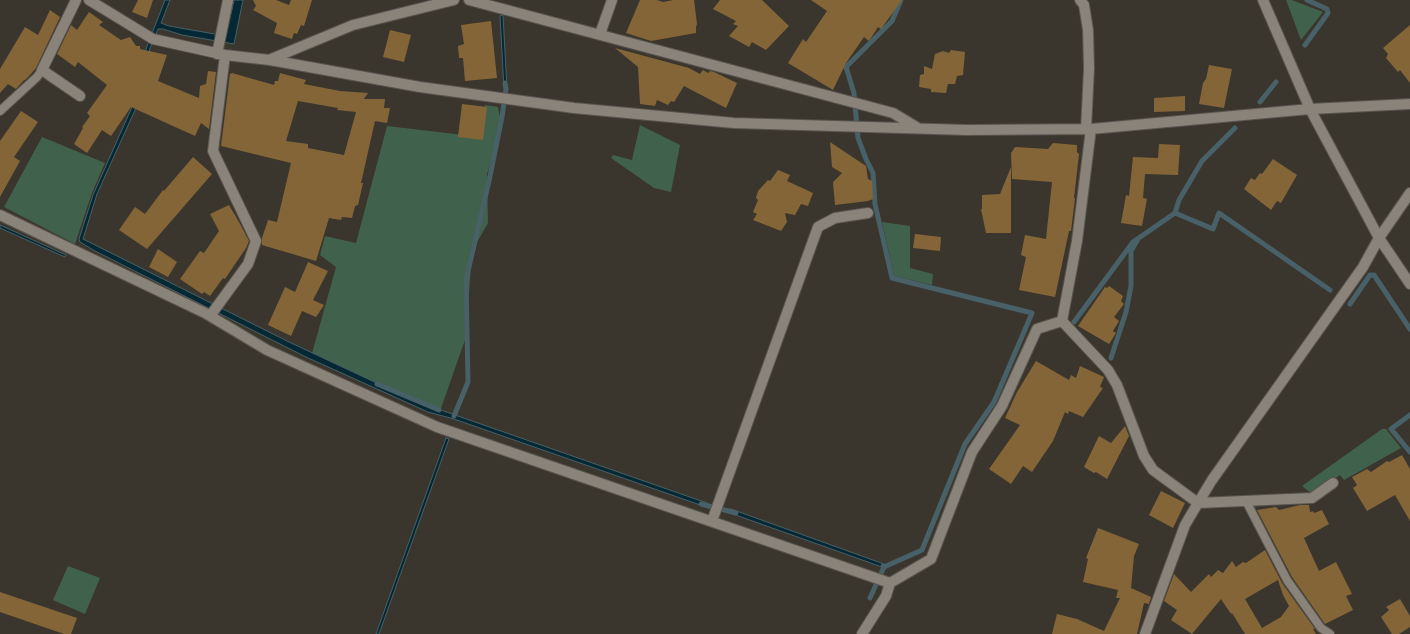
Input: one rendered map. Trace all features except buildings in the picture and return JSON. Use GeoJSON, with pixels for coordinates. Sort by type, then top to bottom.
{"type":"FeatureCollection","features":[{"type":"Feature","properties":{"kind":"street"},"geometry":{"type":"LineString","coordinates":[[76,0],[42,70],[80,96]]}},
{"type":"Feature","properties":{"kind":"street"},"geometry":{"type":"LineString","coordinates":[[89,0],[153,40],[221,54],[270,60],[420,87],[574,108],[734,123],[967,130],[1089,129],[1310,109],[1410,104]]}},
{"type":"Feature","properties":{"kind":"street"},"geometry":{"type":"LineString","coordinates":[[210,316],[248,264],[256,241],[213,151],[221,54],[228,0]]}},
{"type":"Feature","properties":{"kind":"street"},"geometry":{"type":"LineString","coordinates":[[270,60],[353,25],[454,0]]}},
{"type":"Feature","properties":{"kind":"street"},"geometry":{"type":"LineString","coordinates":[[469,0],[893,113],[919,128]]}},
{"type":"Feature","properties":{"kind":"street"},"geometry":{"type":"LineString","coordinates":[[600,34],[612,0]]}},
{"type":"Feature","properties":{"kind":"street"},"geometry":{"type":"LineString","coordinates":[[1062,321],[1077,241],[1089,129],[1088,30],[1084,5],[1080,0]]}},
{"type":"Feature","properties":{"kind":"street"},"geometry":{"type":"LineString","coordinates":[[1263,0],[1310,109],[1379,238],[1410,284]]}},
{"type":"Feature","properties":{"kind":"street"},"geometry":{"type":"LineString","coordinates":[[1145,634],[1185,525],[1198,503],[1212,480],[1363,267],[1379,238],[1410,192]]}},
{"type":"Feature","properties":{"kind":"street"},"geometry":{"type":"LineString","coordinates":[[712,522],[818,227],[834,218],[868,213]]}},
{"type":"Feature","properties":{"kind":"street"},"geometry":{"type":"LineString","coordinates":[[0,215],[210,316],[267,350],[437,427],[890,583]]}},
{"type":"Feature","properties":{"kind":"street"},"geometry":{"type":"LineString","coordinates":[[1062,321],[1108,370],[1117,385],[1144,456],[1154,470],[1198,503],[1312,498],[1333,483]]}},
{"type":"Feature","properties":{"kind":"street"},"geometry":{"type":"LineString","coordinates":[[862,634],[886,596],[890,583],[931,559],[972,452],[1002,406],[1038,329],[1062,321]]}},
{"type":"Feature","properties":{"kind":"lane"},"geometry":{"type":"LineString","coordinates":[[0,112],[42,70]]}},
{"type":"Feature","properties":{"kind":"lane"},"geometry":{"type":"LineString","coordinates":[[1246,501],[1287,580],[1321,628],[1330,634]]}},
{"type":"Feature","properties":{"kind":"green space"},"geometry":{"type":"Polygon","coordinates":[[[1286,0],[1292,0],[1323,12],[1301,40],[1286,0]]]}},
{"type":"Feature","properties":{"kind":"green space"},"geometry":{"type":"Polygon","coordinates":[[[485,105],[498,107],[502,127],[487,174],[488,223],[472,251],[466,337],[439,414],[311,357],[336,267],[320,255],[325,236],[356,243],[387,126],[481,137],[485,105]]]}},
{"type":"Feature","properties":{"kind":"green space"},"geometry":{"type":"Polygon","coordinates":[[[640,125],[680,145],[671,192],[654,188],[611,158],[613,155],[632,160],[640,125]]]}},
{"type":"Feature","properties":{"kind":"green space"},"geometry":{"type":"Polygon","coordinates":[[[42,137],[105,163],[92,193],[75,244],[4,207],[42,137]]]}},
{"type":"Feature","properties":{"kind":"green space"},"geometry":{"type":"Polygon","coordinates":[[[882,222],[910,226],[910,268],[933,274],[932,285],[894,276],[882,222]]]}},
{"type":"Feature","properties":{"kind":"green space"},"geometry":{"type":"Polygon","coordinates":[[[1382,429],[1386,429],[1401,448],[1344,480],[1340,475],[1312,494],[1302,486],[1382,429]]]}},
{"type":"Feature","properties":{"kind":"green space"},"geometry":{"type":"Polygon","coordinates":[[[68,566],[100,578],[85,614],[53,600],[68,566]]]}},
{"type":"Feature","properties":{"kind":"water"},"geometry":{"type":"Polygon","coordinates":[[[165,0],[170,0],[161,23],[226,36],[234,0],[243,0],[234,44],[158,29],[150,48],[140,99],[97,194],[83,239],[287,341],[415,401],[707,503],[706,507],[454,419],[428,412],[306,357],[80,242],[79,239],[93,195],[136,98],[146,49],[165,0]]]}},
{"type":"Feature","properties":{"kind":"water"},"geometry":{"type":"Polygon","coordinates":[[[503,15],[507,89],[504,89],[500,16],[503,15]]]}},
{"type":"Feature","properties":{"kind":"water"},"geometry":{"type":"Polygon","coordinates":[[[0,225],[66,255],[65,257],[0,228],[0,225]]]}},
{"type":"Feature","properties":{"kind":"water"},"geometry":{"type":"Polygon","coordinates":[[[446,438],[449,439],[379,634],[376,634],[446,438]]]}},
{"type":"Feature","properties":{"kind":"water"},"geometry":{"type":"Polygon","coordinates":[[[731,509],[884,564],[886,568],[884,571],[882,567],[730,513],[731,509]]]}},
{"type":"Feature","properties":{"kind":"waterway"},"geometry":{"type":"LineString","coordinates":[[884,567],[922,550],[965,444],[994,402],[1032,313],[892,278],[875,204],[873,173],[858,138],[854,93],[846,67],[892,21],[901,0]]}},
{"type":"Feature","properties":{"kind":"waterway"},"geometry":{"type":"LineString","coordinates":[[1305,45],[1328,13],[1327,9],[1307,0]]}},
{"type":"Feature","properties":{"kind":"waterway"},"geometry":{"type":"LineString","coordinates":[[1260,102],[1276,82]]}},
{"type":"Feature","properties":{"kind":"waterway"},"geometry":{"type":"LineString","coordinates":[[454,416],[468,382],[466,280],[502,117],[506,89],[505,83]]}},
{"type":"Feature","properties":{"kind":"waterway"},"geometry":{"type":"LineString","coordinates":[[1074,322],[1133,242],[1175,213],[1179,200],[1202,161],[1235,128]]}},
{"type":"Feature","properties":{"kind":"waterway"},"geometry":{"type":"LineString","coordinates":[[1175,213],[1213,229],[1219,213],[1330,290]]}},
{"type":"Feature","properties":{"kind":"waterway"},"geometry":{"type":"LineString","coordinates":[[1111,358],[1126,312],[1131,286],[1131,251],[1137,241]]}},
{"type":"Feature","properties":{"kind":"waterway"},"geometry":{"type":"LineString","coordinates":[[1350,304],[1370,275],[1374,275],[1410,329]]}},
{"type":"Feature","properties":{"kind":"waterway"},"geometry":{"type":"LineString","coordinates":[[377,384],[439,410]]}},
{"type":"Feature","properties":{"kind":"waterway"},"geometry":{"type":"LineString","coordinates":[[1410,415],[1391,429],[1410,452]]}},
{"type":"Feature","properties":{"kind":"waterway"},"geometry":{"type":"LineString","coordinates":[[701,504],[736,513]]}},
{"type":"Feature","properties":{"kind":"waterway"},"geometry":{"type":"LineString","coordinates":[[870,598],[883,566]]}}]}
